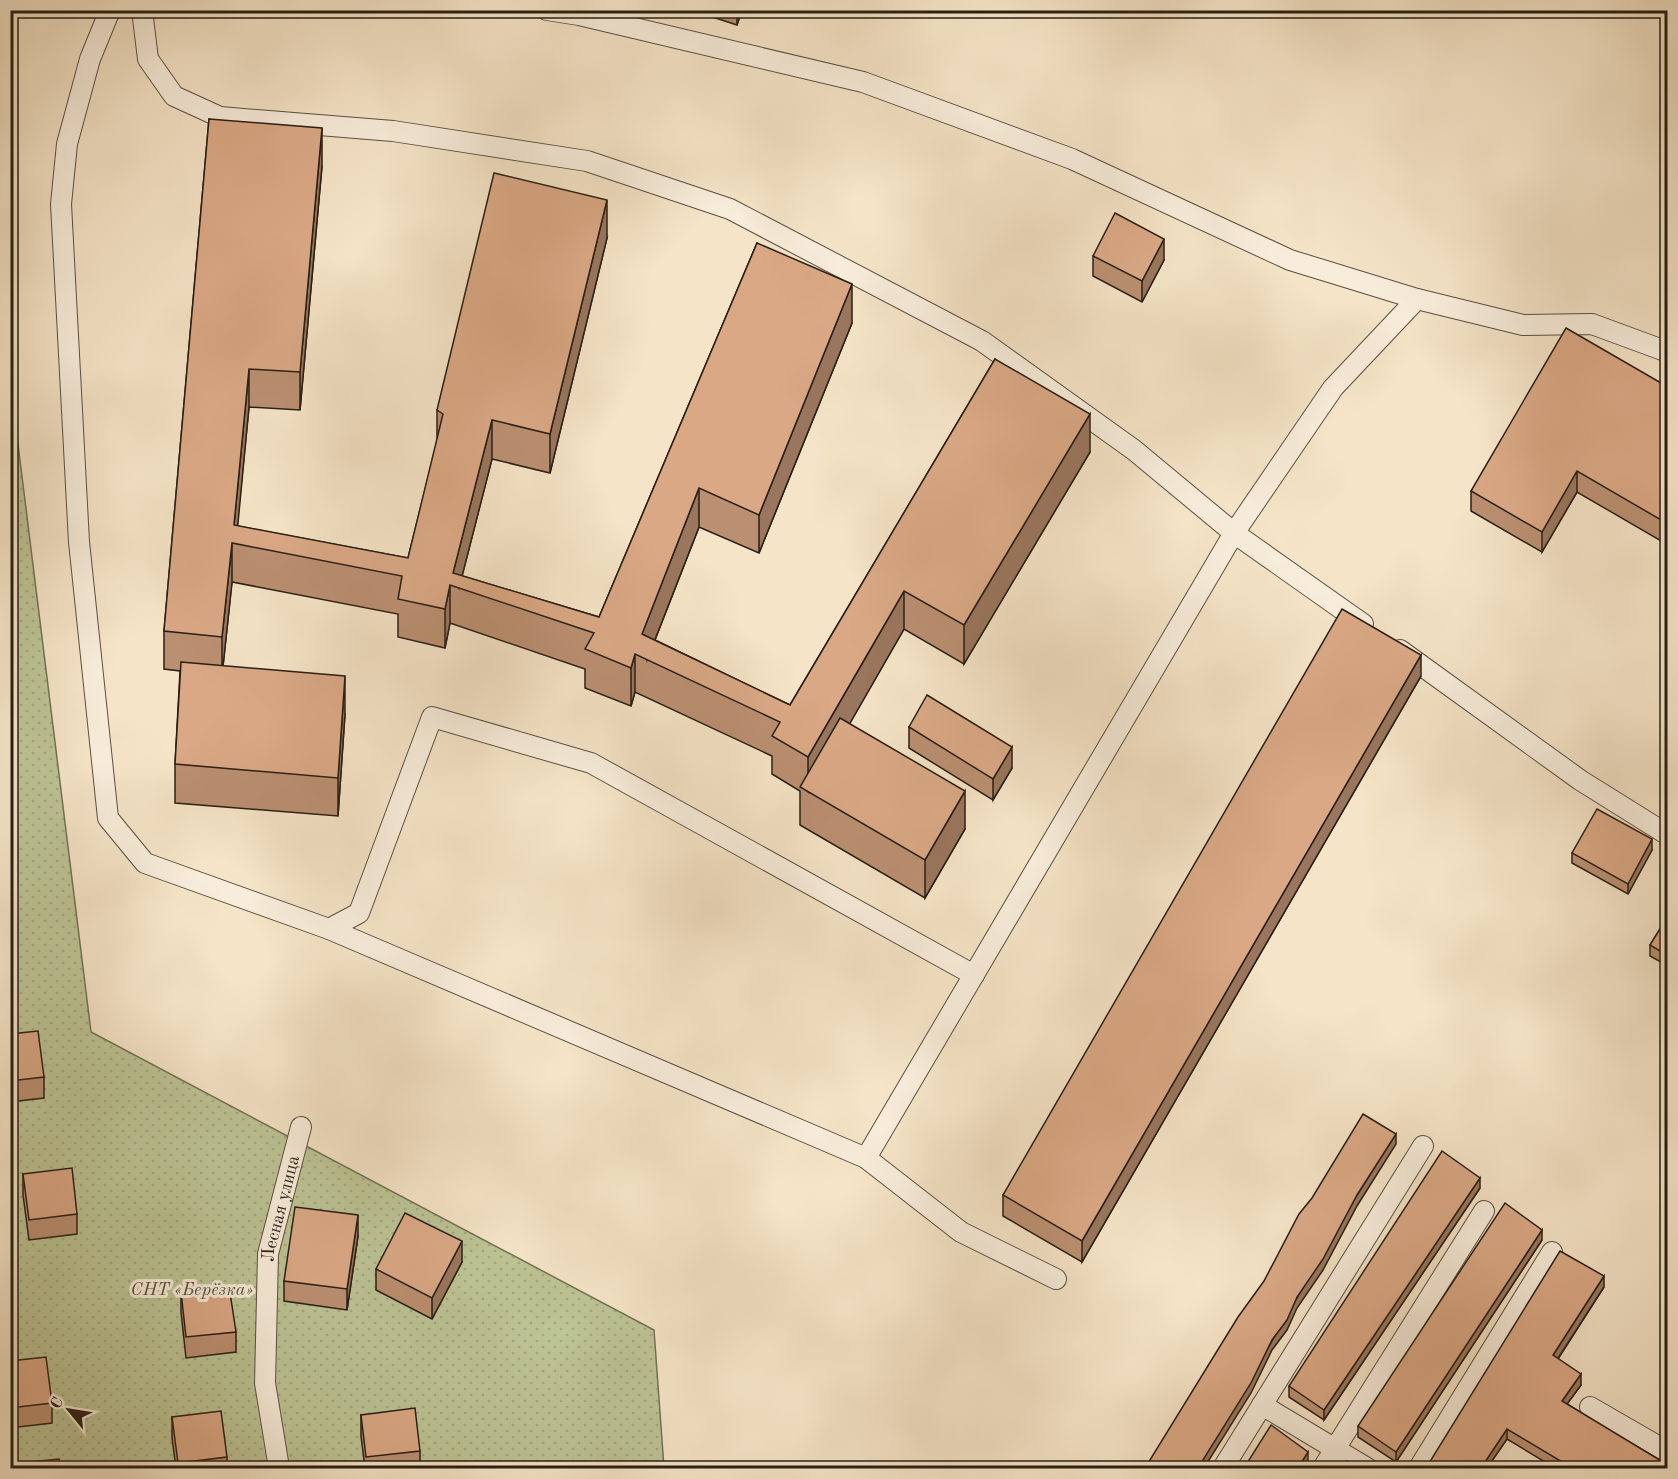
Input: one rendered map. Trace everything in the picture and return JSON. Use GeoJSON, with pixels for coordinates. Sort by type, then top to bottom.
{"type":"FeatureCollection","features":[{"type":"Feature","properties":{"kind":"lane"},"geometry":{"type":"LineString","coordinates":[[110,10],[90,58],[67,144],[61,204],[79,542],[108,818],[145,863],[329,929],[866,1158],[961,1233],[1056,1279]]}},
{"type":"Feature","properties":{"kind":"lane"},"geometry":{"type":"LineString","coordinates":[[142,10],[148,59],[174,96],[220,117],[393,131],[588,162],[730,209],[982,341],[1134,450],[1233,533],[1580,780],[1668,835]]}},
{"type":"Feature","properties":{"kind":"lane"},"geometry":{"type":"LineString","coordinates":[[547,10],[579,15],[863,82],[1072,159],[1290,260],[1417,298],[1524,326],[1592,324],[1668,352]]}},
{"type":"Feature","properties":{"kind":"lane"},"geometry":{"type":"LineString","coordinates":[[866,1158],[1233,533],[1333,388],[1417,298]]}},
{"type":"Feature","properties":{"kind":"lane"},"geometry":{"type":"LineString","coordinates":[[329,929],[359,913],[432,717],[591,763],[974,975]]}},
{"type":"Feature","properties":{"kind":"lane","name":"Лесная улица"},"geometry":{"type":"LineString","coordinates":[[279,1468],[265,1383],[268,1254],[301,1126]]}},
{"type":"Feature","properties":{"kind":"lane"},"geometry":{"type":"LineString","coordinates":[[1223,1468],[1423,1146]]}},
{"type":"Feature","properties":{"kind":"lane"},"geometry":{"type":"LineString","coordinates":[[1323,1468],[1484,1211]]}},
{"type":"Feature","properties":{"kind":"lane"},"geometry":{"type":"LineString","coordinates":[[1419,1468],[1552,1252]]}},
{"type":"Feature","properties":{"kind":"lane"},"geometry":{"type":"LineString","coordinates":[[1262,1405],[1367,1468]]}},
{"type":"Feature","properties":{"kind":"lane"},"geometry":{"type":"LineString","coordinates":[[1590,1407],[1668,1452]]}},
{"type":"Feature","properties":{"kind":"green space","name":"СНТ «Берёзка»"},"geometry":{"type":"Polygon","coordinates":[[[10,380],[91,1032],[654,1330],[664,1468],[11,1468],[10,380]]]}},
{"type":"Feature","properties":{"kind":"building"},"geometry":{"type":"Polygon","coordinates":[[[723,10],[738,10],[737,15],[723,10]]]}},
{"type":"Feature","properties":{"kind":"building"},"geometry":{"type":"Polygon","coordinates":[[[209,119],[322,128],[300,372],[249,369],[234,525],[408,558],[443,414],[437,410],[494,173],[607,200],[550,434],[492,420],[453,573],[599,617],[757,243],[852,284],[759,515],[699,488],[642,634],[790,705],[995,359],[1090,414],[964,625],[904,591],[808,757],[772,736],[780,722],[635,654],[631,668],[585,649],[594,633],[450,585],[445,609],[398,599],[402,576],[232,543],[222,637],[164,631],[209,119]]]}},
{"type":"Feature","properties":{"kind":"building"},"geometry":{"type":"Polygon","coordinates":[[[1115,213],[1164,239],[1142,281],[1093,256],[1115,213]]]}},
{"type":"Feature","properties":{"kind":"building"},"geometry":{"type":"Polygon","coordinates":[[[1566,328],[1668,387],[1668,524],[1577,471],[1542,532],[1471,491],[1566,328]]]}},
{"type":"Feature","properties":{"kind":"building"},"geometry":{"type":"Polygon","coordinates":[[[1342,609],[1421,655],[1082,1241],[1003,1195],[1342,609]]]}},
{"type":"Feature","properties":{"kind":"building"},"geometry":{"type":"Polygon","coordinates":[[[181,662],[345,676],[338,778],[175,764],[181,662]]]}},
{"type":"Feature","properties":{"kind":"building"},"geometry":{"type":"Polygon","coordinates":[[[927,695],[1012,747],[993,779],[909,727],[927,695]]]}},
{"type":"Feature","properties":{"kind":"building"},"geometry":{"type":"Polygon","coordinates":[[[840,718],[965,791],[925,860],[800,787],[840,718]]]}},
{"type":"Feature","properties":{"kind":"building"},"geometry":{"type":"Polygon","coordinates":[[[1597,809],[1652,839],[1628,884],[1572,853],[1597,809]]]}},
{"type":"Feature","properties":{"kind":"building"},"geometry":{"type":"Polygon","coordinates":[[[1668,916],[1668,956],[1650,945],[1668,916]]]}},
{"type":"Feature","properties":{"kind":"building"},"geometry":{"type":"Polygon","coordinates":[[[38,1031],[44,1077],[10,1081],[10,1034],[38,1031]]]}},
{"type":"Feature","properties":{"kind":"building"},"geometry":{"type":"Polygon","coordinates":[[[1363,1114],[1396,1134],[1357,1195],[1323,1259],[1297,1297],[1287,1320],[1272,1340],[1251,1383],[1198,1468],[1145,1468],[1238,1317],[1264,1281],[1299,1214],[1312,1198],[1363,1114]]]}},
{"type":"Feature","properties":{"kind":"building"},"geometry":{"type":"Polygon","coordinates":[[[1442,1151],[1480,1178],[1324,1410],[1289,1386],[1442,1151]]]}},
{"type":"Feature","properties":{"kind":"building"},"geometry":{"type":"Polygon","coordinates":[[[72,1168],[77,1214],[29,1220],[23,1174],[72,1168]]]}},
{"type":"Feature","properties":{"kind":"building"},"geometry":{"type":"Polygon","coordinates":[[[1505,1203],[1542,1230],[1396,1452],[1358,1426],[1505,1203]]]}},
{"type":"Feature","properties":{"kind":"building"},"geometry":{"type":"Polygon","coordinates":[[[295,1207],[358,1215],[347,1289],[284,1281],[295,1207]]]}},
{"type":"Feature","properties":{"kind":"building"},"geometry":{"type":"Polygon","coordinates":[[[405,1213],[462,1241],[432,1298],[376,1269],[405,1213]]]}},
{"type":"Feature","properties":{"kind":"building"},"geometry":{"type":"Polygon","coordinates":[[[1560,1251],[1604,1276],[1553,1355],[1581,1374],[1562,1401],[1668,1465],[1668,1468],[1572,1468],[1507,1429],[1481,1468],[1426,1468],[1560,1251]]]}},
{"type":"Feature","properties":{"kind":"building"},"geometry":{"type":"Polygon","coordinates":[[[229,1286],[236,1332],[186,1337],[181,1292],[229,1286]]]}},
{"type":"Feature","properties":{"kind":"building"},"geometry":{"type":"Polygon","coordinates":[[[46,1357],[52,1403],[10,1408],[10,1361],[46,1357]]]}},
{"type":"Feature","properties":{"kind":"building"},"geometry":{"type":"Polygon","coordinates":[[[415,1408],[420,1451],[366,1457],[361,1415],[415,1408]]]}},
{"type":"Feature","properties":{"kind":"building"},"geometry":{"type":"Polygon","coordinates":[[[221,1411],[227,1457],[178,1463],[172,1417],[221,1411]]]}},
{"type":"Feature","properties":{"kind":"building"},"geometry":{"type":"Polygon","coordinates":[[[1271,1425],[1308,1452],[1298,1468],[1244,1468],[1271,1425]]]}},
{"type":"Feature","properties":{"kind":"building"},"geometry":{"type":"Polygon","coordinates":[[[59,1459],[60,1468],[10,1468],[10,1464],[59,1459]]]}},
{"type":"Feature","properties":{"kind":"building"},"geometry":{"type":"Polygon","coordinates":[[[1347,1461],[1360,1468],[1342,1468],[1347,1461]]]}},
{"type":"Feature","properties":{"kind":"building"},"geometry":{"type":"Polygon","coordinates":[[[362,1466],[362,1468],[338,1468],[362,1466]]]}}]}
